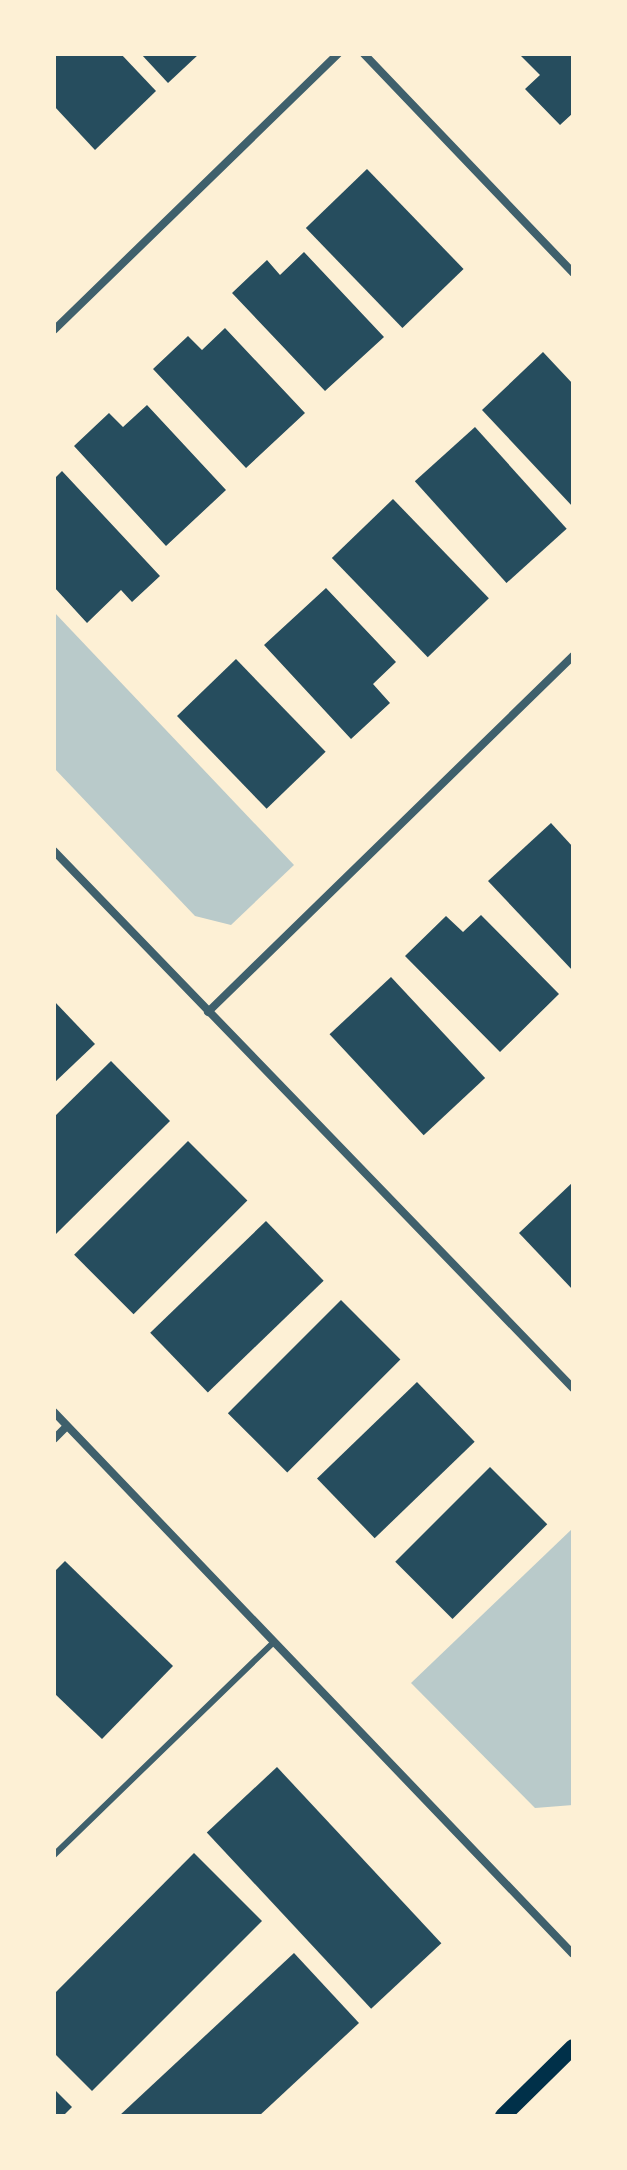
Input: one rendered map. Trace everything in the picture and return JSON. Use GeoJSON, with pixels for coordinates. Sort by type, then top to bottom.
{"type":"FeatureCollection","features":[{"type":"Feature","properties":{"kind":"main road"},"geometry":{"type":"LineString","coordinates":[[503,2116],[573,2047]]}},
{"type":"Feature","properties":{"kind":"street"},"geometry":{"type":"LineString","coordinates":[[54,330],[338,54]]}},
{"type":"Feature","properties":{"kind":"street"},"geometry":{"type":"LineString","coordinates":[[364,54],[573,273]]}},
{"type":"Feature","properties":{"kind":"street"},"geometry":{"type":"LineString","coordinates":[[208,1012],[573,656]]}},
{"type":"Feature","properties":{"kind":"street"},"geometry":{"type":"LineString","coordinates":[[54,851],[573,1388]]}},
{"type":"Feature","properties":{"kind":"street"},"geometry":{"type":"LineString","coordinates":[[54,1412],[573,1954]]}},
{"type":"Feature","properties":{"kind":"street"},"geometry":{"type":"LineString","coordinates":[[54,1439],[67,1426]]}},
{"type":"Feature","properties":{"kind":"lane"},"geometry":{"type":"LineString","coordinates":[[54,1855],[274,1642]]}},
{"type":"Feature","properties":{"kind":"shaded area"},"geometry":{"type":"Polygon","coordinates":[[[54,612],[294,865],[231,925],[195,916],[54,768],[54,612]]]}},
{"type":"Feature","properties":{"kind":"shaded area"},"geometry":{"type":"Polygon","coordinates":[[[573,1528],[573,1805],[535,1808],[411,1683],[573,1528]]]}},
{"type":"Feature","properties":{"kind":"building"},"geometry":{"type":"Polygon","coordinates":[[[54,54],[121,54],[156,91],[95,150],[54,106],[54,54]]]}},
{"type":"Feature","properties":{"kind":"building"},"geometry":{"type":"Polygon","coordinates":[[[141,54],[199,54],[168,83],[141,54]]]}},
{"type":"Feature","properties":{"kind":"building"},"geometry":{"type":"Polygon","coordinates":[[[519,54],[573,54],[573,113],[560,125],[525,89],[540,75],[519,54]]]}},
{"type":"Feature","properties":{"kind":"building"},"geometry":{"type":"Polygon","coordinates":[[[367,169],[464,269],[402,328],[306,228],[367,169]]]}},
{"type":"Feature","properties":{"kind":"building"},"geometry":{"type":"Polygon","coordinates":[[[304,252],[384,337],[325,391],[232,293],[267,260],[280,275],[304,252]]]}},
{"type":"Feature","properties":{"kind":"building"},"geometry":{"type":"Polygon","coordinates":[[[225,328],[305,413],[246,468],[153,369],[188,336],[202,350],[225,328]]]}},
{"type":"Feature","properties":{"kind":"building"},"geometry":{"type":"Polygon","coordinates":[[[543,352],[573,384],[573,507],[482,410],[543,352]]]}},
{"type":"Feature","properties":{"kind":"building"},"geometry":{"type":"Polygon","coordinates":[[[147,405],[226,490],[166,546],[74,446],[109,413],[123,427],[147,405]]]}},
{"type":"Feature","properties":{"kind":"building"},"geometry":{"type":"Polygon","coordinates":[[[475,427],[567,529],[506,583],[415,481],[475,427]]]}},
{"type":"Feature","properties":{"kind":"building"},"geometry":{"type":"Polygon","coordinates":[[[62,471],[160,576],[132,602],[121,590],[87,623],[54,587],[54,479],[62,471]]]}},
{"type":"Feature","properties":{"kind":"building"},"geometry":{"type":"Polygon","coordinates":[[[393,499],[489,598],[428,657],[332,558],[393,499]]]}},
{"type":"Feature","properties":{"kind":"building"},"geometry":{"type":"Polygon","coordinates":[[[326,588],[396,662],[373,684],[390,703],[351,739],[264,645],[326,588]]]}},
{"type":"Feature","properties":{"kind":"building"},"geometry":{"type":"Polygon","coordinates":[[[236,659],[326,752],[267,809],[177,716],[236,659]]]}},
{"type":"Feature","properties":{"kind":"building"},"geometry":{"type":"Polygon","coordinates":[[[551,823],[573,847],[573,971],[488,881],[551,823]]]}},
{"type":"Feature","properties":{"kind":"building"},"geometry":{"type":"Polygon","coordinates":[[[481,915],[559,994],[500,1052],[405,956],[446,916],[463,932],[481,915]]]}},
{"type":"Feature","properties":{"kind":"building"},"geometry":{"type":"Polygon","coordinates":[[[391,977],[485,1078],[424,1135],[330,1034],[391,977]]]}},
{"type":"Feature","properties":{"kind":"building"},"geometry":{"type":"Polygon","coordinates":[[[54,1001],[95,1044],[54,1083],[54,1001]]]}},
{"type":"Feature","properties":{"kind":"building"},"geometry":{"type":"Polygon","coordinates":[[[111,1061],[170,1121],[56,1234],[54,1117],[111,1061]]]}},
{"type":"Feature","properties":{"kind":"building"},"geometry":{"type":"Polygon","coordinates":[[[188,1141],[247,1200],[134,1314],[74,1255],[188,1141]]]}},
{"type":"Feature","properties":{"kind":"building"},"geometry":{"type":"Polygon","coordinates":[[[573,1182],[573,1290],[519,1233],[573,1182]]]}},
{"type":"Feature","properties":{"kind":"building"},"geometry":{"type":"Polygon","coordinates":[[[266,1221],[324,1281],[208,1393],[150,1333],[266,1221]]]}},
{"type":"Feature","properties":{"kind":"building"},"geometry":{"type":"Polygon","coordinates":[[[341,1300],[400,1359],[287,1473],[228,1413],[341,1300]]]}},
{"type":"Feature","properties":{"kind":"building"},"geometry":{"type":"Polygon","coordinates":[[[417,1382],[475,1442],[375,1538],[317,1479],[417,1382]]]}},
{"type":"Feature","properties":{"kind":"building"},"geometry":{"type":"Polygon","coordinates":[[[490,1467],[547,1524],[453,1619],[395,1562],[490,1467]]]}},
{"type":"Feature","properties":{"kind":"building"},"geometry":{"type":"Polygon","coordinates":[[[65,1561],[173,1666],[102,1739],[54,1693],[54,1572],[65,1561]]]}},
{"type":"Feature","properties":{"kind":"building"},"geometry":{"type":"Polygon","coordinates":[[[277,1767],[441,1943],[371,2009],[207,1832],[277,1767]]]}},
{"type":"Feature","properties":{"kind":"building"},"geometry":{"type":"Polygon","coordinates":[[[194,1853],[262,1921],[92,2091],[54,2053],[54,1994],[194,1853]]]}},
{"type":"Feature","properties":{"kind":"building"},"geometry":{"type":"Polygon","coordinates":[[[294,1953],[359,2023],[259,2116],[119,2116],[294,1953]]]}},
{"type":"Feature","properties":{"kind":"building"},"geometry":{"type":"Polygon","coordinates":[[[54,2089],[72,2107],[63,2116],[54,2116],[54,2089]]]}}]}
